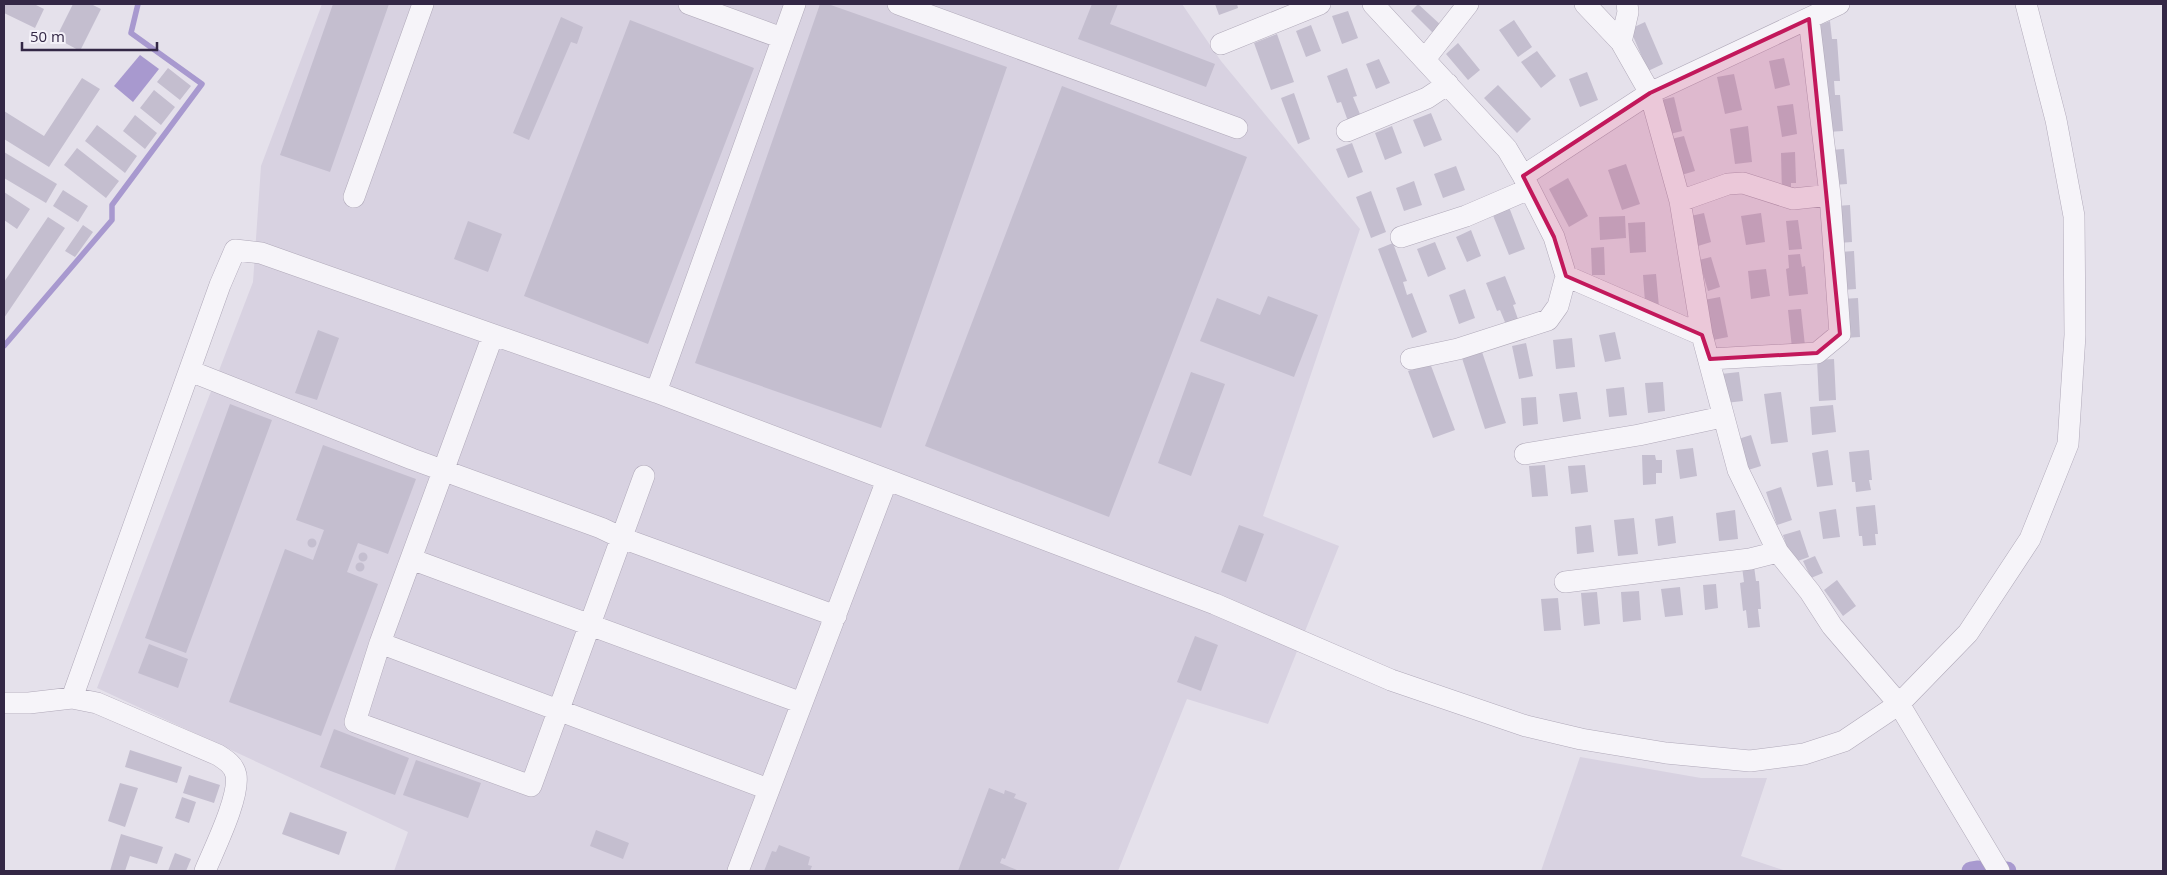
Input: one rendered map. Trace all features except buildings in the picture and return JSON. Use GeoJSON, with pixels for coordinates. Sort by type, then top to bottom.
{"type":"FeatureCollection","features":[{"type":"Feature","properties":{"kind":"street"},"geometry":{"type":"LineString","coordinates":[[354,197],[423,4]]}},
{"type":"Feature","properties":{"kind":"street"},"geometry":{"type":"LineString","coordinates":[[689,4],[782,38]]}},
{"type":"Feature","properties":{"kind":"street"},"geometry":{"type":"LineString","coordinates":[[656,392],[795,4]]}},
{"type":"Feature","properties":{"kind":"street"},"geometry":{"type":"LineString","coordinates":[[898,4],[1236,128]]}},
{"type":"Feature","properties":{"kind":"street"},"geometry":{"type":"LineString","coordinates":[[1221,44],[1320,4]]}},
{"type":"Feature","properties":{"kind":"street"},"geometry":{"type":"LineString","coordinates":[[1373,4],[1507,149],[1554,237],[1566,276],[1558,306],[1548,320],[1458,349],[1410,359]]}},
{"type":"Feature","properties":{"kind":"street"},"geometry":{"type":"LineString","coordinates":[[1425,60],[1468,4]]}},
{"type":"Feature","properties":{"kind":"street"},"geometry":{"type":"LineString","coordinates":[[1585,4],[1621,42],[1650,93],[1680,201],[1702,335],[1710,359],[1722,417],[1738,470],[1778,552],[1810,592],[1832,626],[1899,704],[1999,871]]}},
{"type":"Feature","properties":{"kind":"street"},"geometry":{"type":"LineString","coordinates":[[1621,42],[1628,12],[1627,4]]}},
{"type":"Feature","properties":{"kind":"street"},"geometry":{"type":"LineString","coordinates":[[1401,237],[1466,216],[1526,182],[1650,93],[1839,4]]}},
{"type":"Feature","properties":{"kind":"street"},"geometry":{"type":"LineString","coordinates":[[72,698],[235,250],[261,253],[656,392],[1215,604],[1390,680],[1526,726],[1581,739],[1666,753],[1750,761],[1804,754],[1844,742],[1899,704],[1968,634],[2030,539],[2068,444],[2075,334],[2074,216],[2056,120],[2026,4]]}},
{"type":"Feature","properties":{"kind":"street"},"geometry":{"type":"LineString","coordinates":[[1710,359],[1817,352],[1840,334],[1830,195],[1809,19]]}},
{"type":"Feature","properties":{"kind":"street"},"geometry":{"type":"LineString","coordinates":[[1347,131],[1427,98],[1448,84]]}},
{"type":"Feature","properties":{"kind":"street"},"geometry":{"type":"LineString","coordinates":[[1680,201],[1728,184],[1743,183],[1793,199],[1830,195]]}},
{"type":"Feature","properties":{"kind":"street"},"geometry":{"type":"LineString","coordinates":[[1566,276],[1702,335]]}},
{"type":"Feature","properties":{"kind":"street"},"geometry":{"type":"LineString","coordinates":[[493,335],[380,644],[355,722],[531,786],[644,476]]}},
{"type":"Feature","properties":{"kind":"street"},"geometry":{"type":"LineString","coordinates":[[190,371],[444,470],[601,528],[622,538],[836,616]]}},
{"type":"Feature","properties":{"kind":"street"},"geometry":{"type":"LineString","coordinates":[[1525,454],[1639,436],[1722,417]]}},
{"type":"Feature","properties":{"kind":"street"},"geometry":{"type":"LineString","coordinates":[[738,871],[887,480]]}},
{"type":"Feature","properties":{"kind":"street"},"geometry":{"type":"LineString","coordinates":[[1565,582],[1750,559],[1778,552]]}},
{"type":"Feature","properties":{"kind":"street"},"geometry":{"type":"LineString","coordinates":[[411,559],[802,703]]}},
{"type":"Feature","properties":{"kind":"street"},"geometry":{"type":"LineString","coordinates":[[380,644],[768,789]]}},
{"type":"Feature","properties":{"kind":"street"},"geometry":{"type":"LineString","coordinates":[[4,703],[29,703],[72,698],[97,703],[218,755],[231,764],[236,773],[237,786],[229,813],[205,871]]}},
{"type":"Feature","properties":{"kind":"highlighted area"},"geometry":{"type":"Polygon","coordinates":[[[1809,19],[1840,334],[1817,353],[1710,359],[1702,335],[1566,276],[1554,237],[1523,176],[1650,93],[1809,19]]]}},
{"type":"Feature","properties":{"kind":"shaded area"},"geometry":{"type":"Polygon","coordinates":[[[322,4],[1182,4],[1221,61],[1360,229],[1263,516],[1339,546],[1268,724],[1187,699],[1118,871],[394,871],[408,832],[97,688],[253,282],[261,166],[322,4]]]}},
{"type":"Feature","properties":{"kind":"shaded area"},"geometry":{"type":"Polygon","coordinates":[[[140,55],[159,69],[133,102],[114,86],[140,55]]]}},
{"type":"Feature","properties":{"kind":"shaded area"},"geometry":{"type":"Polygon","coordinates":[[[1580,757],[1701,778],[1767,778],[1741,856],[1786,871],[1541,871],[1580,757]]]}},
{"type":"Feature","properties":{"kind":"waterway"},"geometry":{"type":"LineString","coordinates":[[4,346],[112,220],[112,205],[202,84],[131,33],[138,4]]}},
{"type":"Feature","properties":{"kind":"waterway"},"geometry":{"type":"LineString","coordinates":[[1971,871],[2007,871]]}}]}
